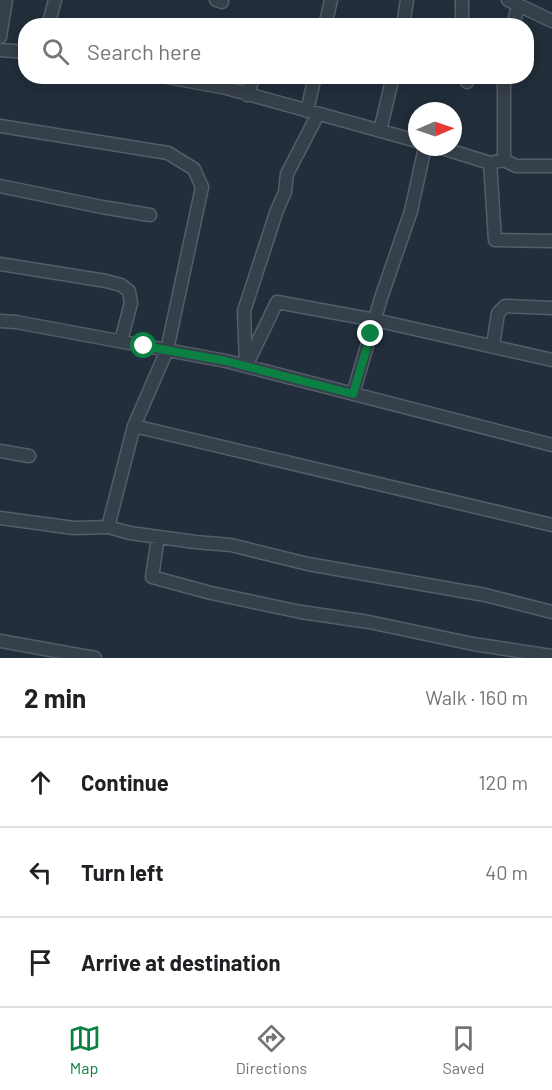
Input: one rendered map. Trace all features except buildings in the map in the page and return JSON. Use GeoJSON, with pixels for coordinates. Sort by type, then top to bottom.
{"type":"FeatureCollection","features":[{"type":"Feature","properties":{"kind":"street"},"geometry":{"type":"LineString","coordinates":[[0,37],[6,0]]}},
{"type":"Feature","properties":{"kind":"street"},"geometry":{"type":"LineString","coordinates":[[50,18],[55,0]]}},
{"type":"Feature","properties":{"kind":"street"},"geometry":{"type":"LineString","coordinates":[[328,18],[331,0]]}},
{"type":"Feature","properties":{"kind":"street"},"geometry":{"type":"LineString","coordinates":[[404,18],[407,0]]}},
{"type":"Feature","properties":{"kind":"street"},"geometry":{"type":"LineString","coordinates":[[462,0],[462,18]]}},
{"type":"Feature","properties":{"kind":"street"},"geometry":{"type":"LineString","coordinates":[[513,3],[552,21]]}},
{"type":"Feature","properties":{"kind":"street"},"geometry":{"type":"LineString","coordinates":[[0,50],[18,51]]}},
{"type":"Feature","properties":{"kind":"street"},"geometry":{"type":"LineString","coordinates":[[200,84],[247,94],[408,139]]}},
{"type":"Feature","properties":{"kind":"street"},"geometry":{"type":"LineString","coordinates":[[247,94],[251,84]]}},
{"type":"Feature","properties":{"kind":"street"},"geometry":{"type":"LineString","coordinates":[[246,366],[244,311],[285,192],[287,174],[313,113],[315,84]]}},
{"type":"Feature","properties":{"kind":"street"},"geometry":{"type":"LineString","coordinates":[[380,131],[391,84]]}},
{"type":"Feature","properties":{"kind":"street"},"geometry":{"type":"LineString","coordinates":[[504,84],[504,160]]}},
{"type":"Feature","properties":{"kind":"street"},"geometry":{"type":"LineString","coordinates":[[0,126],[168,153],[194,169],[202,187],[167,350],[134,426],[108,528]]}},
{"type":"Feature","properties":{"kind":"street"},"geometry":{"type":"LineString","coordinates":[[462,154],[490,163],[504,160],[516,166],[552,166]]}},
{"type":"Feature","properties":{"kind":"street"},"geometry":{"type":"LineString","coordinates":[[353,394],[411,211],[423,156]]}},
{"type":"Feature","properties":{"kind":"street"},"geometry":{"type":"LineString","coordinates":[[490,163],[495,240],[552,240]]}},
{"type":"Feature","properties":{"kind":"street"},"geometry":{"type":"LineString","coordinates":[[0,186],[150,215]]}},
{"type":"Feature","properties":{"kind":"street"},"geometry":{"type":"LineString","coordinates":[[0,264],[121,285],[129,291],[131,303],[121,341]]}},
{"type":"Feature","properties":{"kind":"street"},"geometry":{"type":"LineString","coordinates":[[246,366],[277,302],[375,320],[552,360]]}},
{"type":"Feature","properties":{"kind":"street"},"geometry":{"type":"LineString","coordinates":[[493,345],[498,312],[505,306],[552,308]]}},
{"type":"Feature","properties":{"kind":"street"},"geometry":{"type":"LineString","coordinates":[[0,321],[121,341],[246,366],[552,445]]}},
{"type":"Feature","properties":{"kind":"street"},"geometry":{"type":"LineString","coordinates":[[134,426],[552,525]]}},
{"type":"Feature","properties":{"kind":"street"},"geometry":{"type":"LineString","coordinates":[[0,451],[29,456]]}},
{"type":"Feature","properties":{"kind":"street"},"geometry":{"type":"LineString","coordinates":[[0,518],[74,528],[108,528],[158,537],[231,545],[308,564],[485,594],[552,612]]}},
{"type":"Feature","properties":{"kind":"street"},"geometry":{"type":"LineString","coordinates":[[158,537],[152,577],[211,594],[301,612],[369,622],[473,644],[552,656]]}},
{"type":"Feature","properties":{"kind":"street"},"geometry":{"type":"LineString","coordinates":[[0,641],[95,658]]}},
{"type":"Feature","properties":{"kind":"route"},"geometry":{"type":"LineString","coordinates":[[144,346],[226,361],[353,394],[371,334]]}}]}
